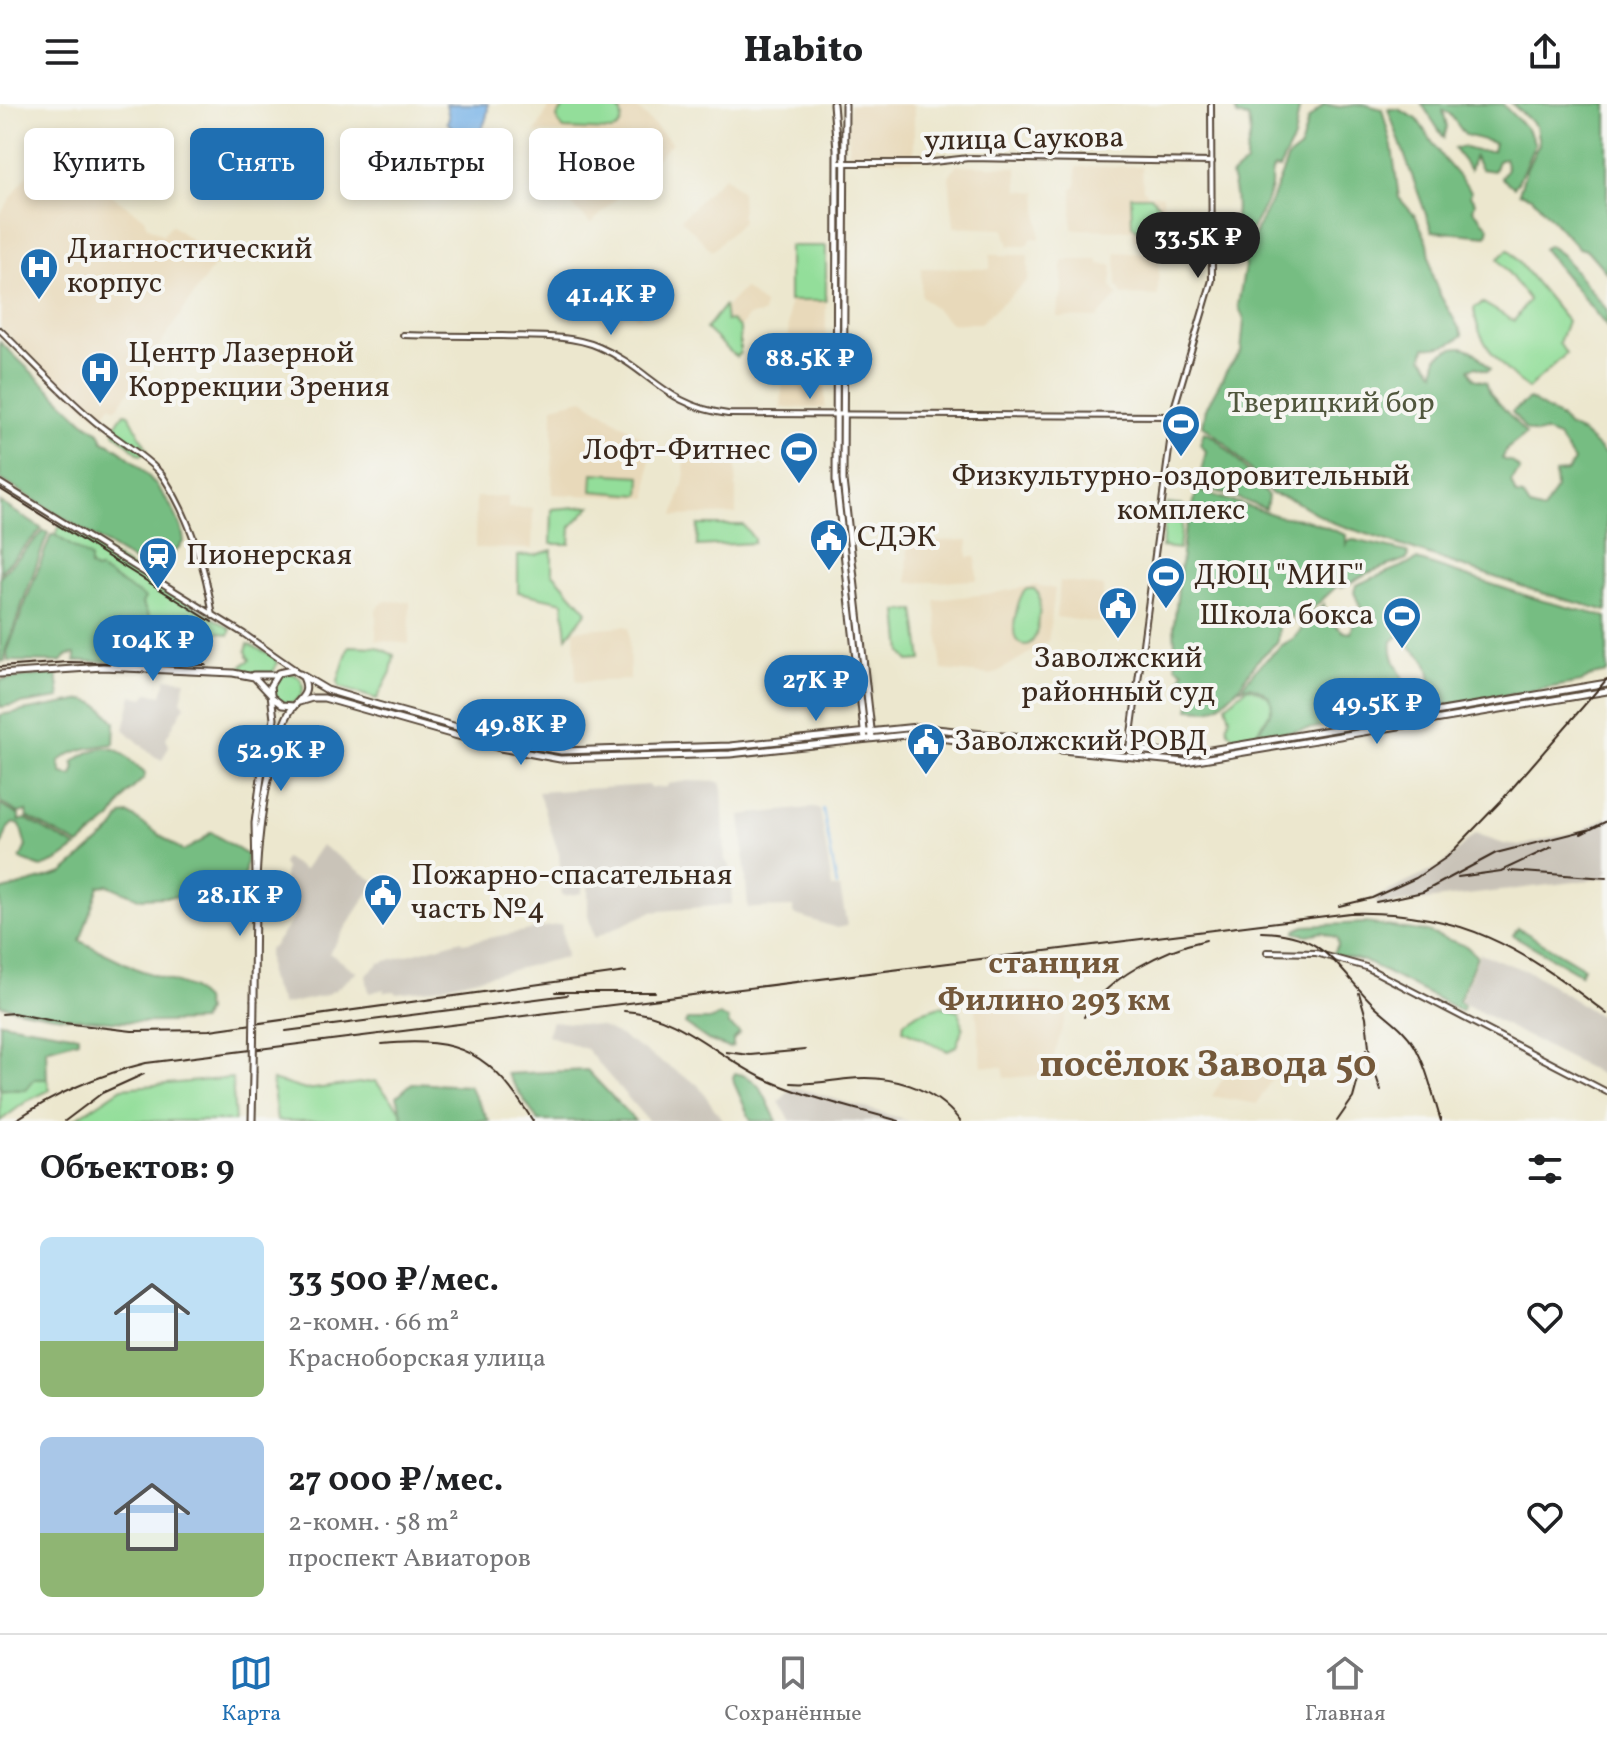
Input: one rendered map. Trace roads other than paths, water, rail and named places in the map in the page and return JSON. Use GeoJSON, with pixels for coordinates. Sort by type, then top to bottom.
{"type":"FeatureCollection","features":[{"type":"Feature","properties":{"kind":"main road"},"geometry":{"type":"LineString","coordinates":[[833,104],[840,163]]}},
{"type":"Feature","properties":{"kind":"main road"},"geometry":{"type":"LineString","coordinates":[[845,104],[840,163],[839,415],[845,513],[869,739]]}},
{"type":"Feature","properties":{"kind":"main road"},"geometry":{"type":"LineString","coordinates":[[836,130],[844,131]]}},
{"type":"Feature","properties":{"kind":"main road"},"geometry":{"type":"LineString","coordinates":[[0,674],[63,668],[244,674],[276,674],[289,670],[327,690],[374,704],[511,742],[561,751],[730,746],[919,727],[1185,762],[1607,691]]}},
{"type":"Feature","properties":{"kind":"main road"},"geometry":{"type":"LineString","coordinates":[[244,674],[257,679],[282,705],[324,698],[500,748],[560,759],[723,754],[897,735],[1129,753],[1206,752],[1607,683]]}},
{"type":"Feature","properties":{"kind":"main road"},"geometry":{"type":"LineString","coordinates":[[252,1121],[255,829],[273,722],[270,686],[276,674]]}},
{"type":"Feature","properties":{"kind":"main road"},"geometry":{"type":"LineString","coordinates":[[256,876],[273,760],[287,715],[306,690],[300,674]]}},
{"type":"Feature","properties":{"kind":"street"},"geometry":{"type":"LineString","coordinates":[[1129,753],[1173,416],[1180,382],[1212,280],[1211,104]]}},
{"type":"Feature","properties":{"kind":"street","name":"улица Саукова"},"geometry":{"type":"LineString","coordinates":[[840,163],[924,163],[969,158],[1212,162]]}},
{"type":"Feature","properties":{"kind":"street"},"geometry":{"type":"LineString","coordinates":[[0,330],[108,431],[163,476],[199,556],[210,590],[213,616]]}},
{"type":"Feature","properties":{"kind":"street"},"geometry":{"type":"LineString","coordinates":[[403,335],[579,340],[606,350],[674,398],[697,409],[743,415],[1173,416]]}},
{"type":"Feature","properties":{"kind":"street"},"geometry":{"type":"LineString","coordinates":[[0,483],[275,654],[300,674]]}},
{"type":"Feature","properties":{"kind":"street"},"geometry":{"type":"LineString","coordinates":[[275,654],[280,663],[276,674]]}},
{"type":"Feature","properties":{"kind":"street"},"geometry":{"type":"LineString","coordinates":[[1267,952],[1316,953],[1366,967],[1607,1092]]}},
{"type":"Feature","properties":{"kind":"water"},"geometry":{"type":"Polygon","coordinates":[[[446,104],[488,104],[481,128],[453,128],[447,122],[446,104]]]}},
{"type":"Feature","properties":{"kind":"waterway"},"geometry":{"type":"LineString","coordinates":[[823,809],[837,886]]}},
{"type":"Feature","properties":{"kind":"railway"},"geometry":{"type":"LineString","coordinates":[[0,489],[212,622]]}},
{"type":"Feature","properties":{"kind":"railway"},"geometry":{"type":"LineString","coordinates":[[0,667],[68,662],[206,665]]}},
{"type":"Feature","properties":{"kind":"railway"},"geometry":{"type":"LineString","coordinates":[[1339,906],[1372,898],[1416,878],[1447,857],[1501,801],[1607,679]]}},
{"type":"Feature","properties":{"kind":"railway"},"geometry":{"type":"LineString","coordinates":[[1581,834],[1607,821]]}},
{"type":"Feature","properties":{"kind":"railway"},"geometry":{"type":"LineString","coordinates":[[1376,902],[1423,892],[1496,853],[1591,829]]}},
{"type":"Feature","properties":{"kind":"railway"},"geometry":{"type":"LineString","coordinates":[[1458,877],[1501,871],[1552,847]]}},
{"type":"Feature","properties":{"kind":"railway"},"geometry":{"type":"LineString","coordinates":[[1509,871],[1607,878]]}},
{"type":"Feature","properties":{"kind":"railway"},"geometry":{"type":"LineString","coordinates":[[14,1121],[78,1086],[146,1063],[1350,913],[1425,918],[1489,938],[1547,970],[1607,1014]]}},
{"type":"Feature","properties":{"kind":"railway"},"geometry":{"type":"LineString","coordinates":[[1261,932],[1301,938],[1315,946],[1401,1029],[1423,1063],[1441,1121]]}},
{"type":"Feature","properties":{"kind":"railway"},"geometry":{"type":"LineString","coordinates":[[1084,1017],[1106,990],[1138,967],[1173,950],[1206,940]]}},
{"type":"Feature","properties":{"kind":"railway"},"geometry":{"type":"LineString","coordinates":[[2,1014],[13,1013],[132,1031],[210,1030],[626,972]]}},
{"type":"Feature","properties":{"kind":"railway"},"geometry":{"type":"LineString","coordinates":[[555,992],[655,992]]}},
{"type":"Feature","properties":{"kind":"railway"},"geometry":{"type":"LineString","coordinates":[[1359,993],[1366,1017],[1370,1058],[1381,1091]]}},
{"type":"Feature","properties":{"kind":"railway"},"geometry":{"type":"LineString","coordinates":[[286,1031],[567,995]]}},
{"type":"Feature","properties":{"kind":"railway"},"geometry":{"type":"LineString","coordinates":[[624,1011],[662,1019],[747,1070],[781,1086],[899,1121]]}},
{"type":"Feature","properties":{"kind":"railway"},"geometry":{"type":"LineString","coordinates":[[382,1044],[433,1043],[472,1054],[503,1080],[533,1121]]}},
{"type":"Feature","properties":{"kind":"railway"},"geometry":{"type":"LineString","coordinates":[[726,1052],[750,1055],[805,1050]]}},
{"type":"Feature","properties":{"kind":"railway"},"geometry":{"type":"LineString","coordinates":[[1337,1121],[1353,1098],[1366,1050]]}},
{"type":"Feature","properties":{"kind":"railway"},"geometry":{"type":"LineString","coordinates":[[65,1121],[102,1093],[144,1074]]}},
{"type":"Feature","properties":{"kind":"railway"},"geometry":{"type":"LineString","coordinates":[[791,1083],[863,1078],[895,1081],[924,1091],[960,1121]]}},
{"type":"Feature","properties":{"kind":"place","name":"Диагностический корпус"},"geometry":{"type":"Point","coordinates":[39,301]}},
{"type":"Feature","properties":{"kind":"place","name":"Центр Лазерной Коррекции Зрения"},"geometry":{"type":"Point","coordinates":[100,405]}},
{"type":"Feature","properties":{"kind":"place","name":"Физкультурно-оздоровительный комплекс"},"geometry":{"type":"Point","coordinates":[1181,458]}},
{"type":"Feature","properties":{"kind":"place","name":"Лофт-Фитнес"},"geometry":{"type":"Point","coordinates":[799,485]}},
{"type":"Feature","properties":{"kind":"place","name":"СДЭК"},"geometry":{"type":"Point","coordinates":[829,572]}},
{"type":"Feature","properties":{"kind":"place","name":"Пионерская"},"geometry":{"type":"Point","coordinates":[158,590]}},
{"type":"Feature","properties":{"kind":"place","name":"ДЮЦ \"МИГ\""},"geometry":{"type":"Point","coordinates":[1166,610]}},
{"type":"Feature","properties":{"kind":"place","name":"Заволжский районный суд"},"geometry":{"type":"Point","coordinates":[1118,640]}},
{"type":"Feature","properties":{"kind":"place","name":"Школа бокса"},"geometry":{"type":"Point","coordinates":[1402,650]}},
{"type":"Feature","properties":{"kind":"place","name":"Заволжский РОВД"},"geometry":{"type":"Point","coordinates":[926,776]}},
{"type":"Feature","properties":{"kind":"place","name":"Пожарно-спасательная часть №4"},"geometry":{"type":"Point","coordinates":[383,927]}},
{"type":"Feature","properties":{"kind":"district","name":"станция Филино 293 км"},"geometry":{"type":"Point","coordinates":[1054,984]}},
{"type":"Feature","properties":{"kind":"district","name":"посёлок Завода 50"},"geometry":{"type":"Point","coordinates":[1208,1066]}},
{"type":"Feature","properties":{"kind":"park label","name":"Тверицкий бор"},"geometry":{"type":"Point","coordinates":[1331,404]}}]}
